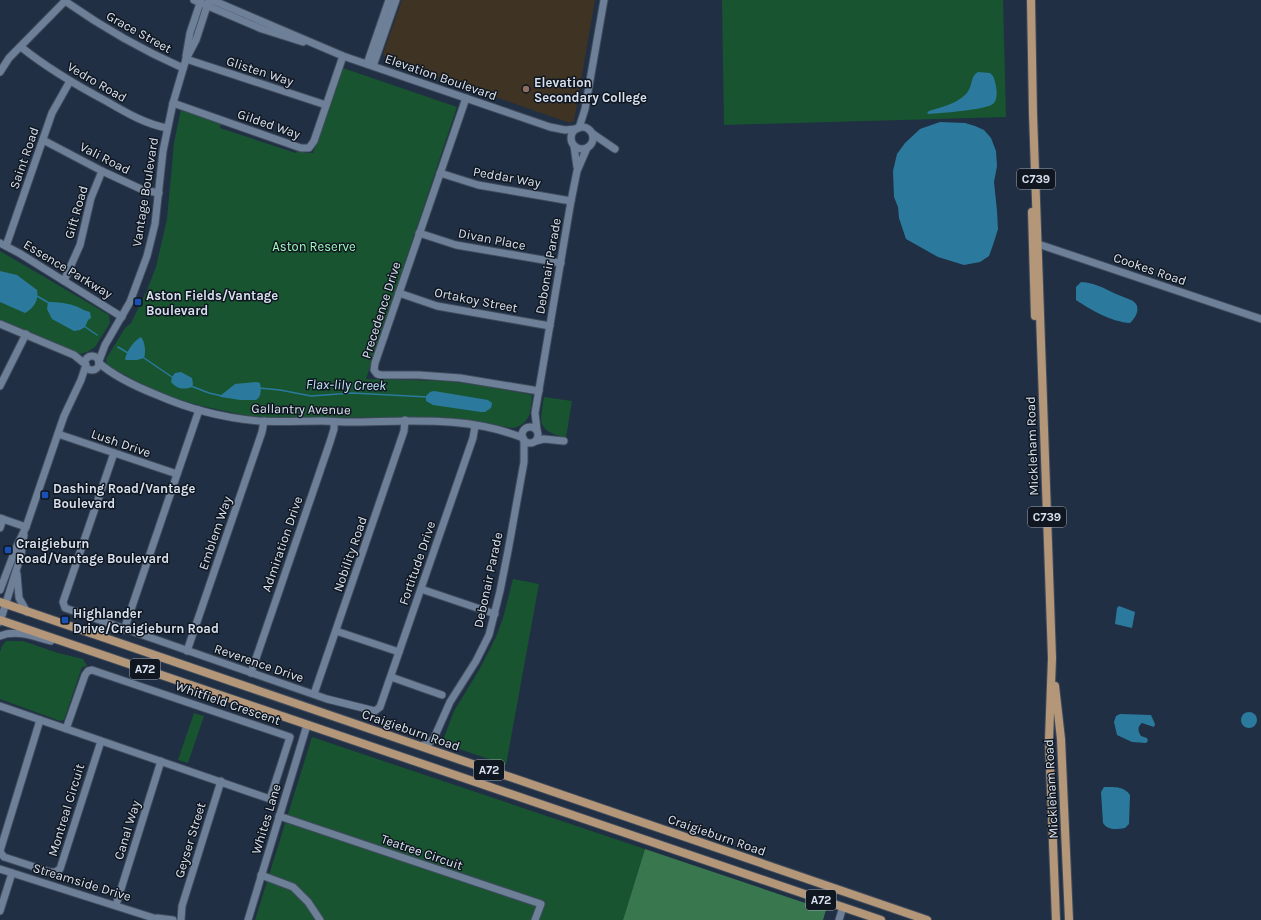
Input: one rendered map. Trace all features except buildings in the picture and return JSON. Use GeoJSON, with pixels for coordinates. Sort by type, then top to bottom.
{"type":"FeatureCollection","features":[{"type":"Feature","properties":{"kind":"main road","name":"Mickleham Road"},"geometry":{"type":"LineString","coordinates":[[1031,0],[1033,114],[1038,244]]}},
{"type":"Feature","properties":{"kind":"main road","name":"Mickleham Road"},"geometry":{"type":"LineString","coordinates":[[1033,114],[1038,244],[1036,338],[1042,377],[1052,658],[1049,740],[1056,920]]}},
{"type":"Feature","properties":{"kind":"main road","name":"Craigieburn Road"},"geometry":{"type":"LineString","coordinates":[[3,603],[927,920]]}},
{"type":"Feature","properties":{"kind":"main road","name":"Craigieburn Road"},"geometry":{"type":"LineString","coordinates":[[0,620],[881,920]]}},
{"type":"Feature","properties":{"kind":"main road","name":"Mickleham Road"},"geometry":{"type":"LineString","coordinates":[[1052,658],[1061,739],[1069,920]]}},
{"type":"Feature","properties":{"kind":"street"},"geometry":{"type":"LineString","coordinates":[[0,72],[10,58],[65,0]]}},
{"type":"Feature","properties":{"kind":"street","name":"Grace Street"},"geometry":{"type":"LineString","coordinates":[[65,0],[99,24],[131,43],[183,68]]}},
{"type":"Feature","properties":{"kind":"street"},"geometry":{"type":"LineString","coordinates":[[370,65],[389,0]]}},
{"type":"Feature","properties":{"kind":"street"},"geometry":{"type":"LineString","coordinates":[[370,65],[396,0]]}},
{"type":"Feature","properties":{"kind":"street"},"geometry":{"type":"LineString","coordinates":[[578,129],[590,132],[615,149],[606,146],[580,149],[573,144],[572,134],[578,129],[586,109],[604,0]]}},
{"type":"Feature","properties":{"kind":"street","name":"Elevation Boulevard"},"geometry":{"type":"LineString","coordinates":[[199,1],[210,2],[262,29],[284,37],[324,48],[343,56],[550,127],[564,134],[573,144]]}},
{"type":"Feature","properties":{"kind":"street","name":"Vantage Boulevard"},"geometry":{"type":"LineString","coordinates":[[97,366],[105,345],[122,317],[136,287],[147,256],[155,224],[167,128],[186,59],[190,33],[199,1]]}},
{"type":"Feature","properties":{"kind":"street","name":"Vantage Boulevard"},"geometry":{"type":"LineString","coordinates":[[186,59],[194,46],[210,2]]}},
{"type":"Feature","properties":{"kind":"street","name":"Vedro Road"},"geometry":{"type":"LineString","coordinates":[[21,47],[70,82],[149,124],[167,128]]}},
{"type":"Feature","properties":{"kind":"street","name":"Gilded Way"},"geometry":{"type":"LineString","coordinates":[[173,103],[306,149],[313,144],[343,56]]}},
{"type":"Feature","properties":{"kind":"street","name":"Glisten Way"},"geometry":{"type":"LineString","coordinates":[[186,59],[326,105]]}},
{"type":"Feature","properties":{"kind":"street","name":"Saint Road"},"geometry":{"type":"LineString","coordinates":[[3,245],[52,113],[70,82]]}},
{"type":"Feature","properties":{"kind":"street","name":"Precedence Drive"},"geometry":{"type":"LineString","coordinates":[[466,98],[375,363],[374,370],[377,374],[384,375],[418,375],[460,378],[539,391]]}},
{"type":"Feature","properties":{"kind":"street"},"geometry":{"type":"LineString","coordinates":[[586,109],[593,141],[588,147]]}},
{"type":"Feature","properties":{"kind":"street","name":"Elevation Boulevard"},"geometry":{"type":"LineString","coordinates":[[550,127],[565,130],[578,129]]}},
{"type":"Feature","properties":{"kind":"street","name":"Vali Road"},"geometry":{"type":"LineString","coordinates":[[43,140],[102,171],[143,190],[158,193]]}},
{"type":"Feature","properties":{"kind":"street","name":"Debonair Parade"},"geometry":{"type":"LineString","coordinates":[[537,431],[535,413],[577,171],[577,158],[573,144]]}},
{"type":"Feature","properties":{"kind":"street","name":"Debonair Parade"},"geometry":{"type":"LineString","coordinates":[[577,171],[588,147]]}},
{"type":"Feature","properties":{"kind":"street","name":"Gift Road"},"geometry":{"type":"LineString","coordinates":[[64,281],[80,245],[91,198],[102,171]]}},
{"type":"Feature","properties":{"kind":"street","name":"Peddar Way"},"geometry":{"type":"LineString","coordinates":[[440,173],[478,185],[571,201]]}},
{"type":"Feature","properties":{"kind":"street","name":"Divan Place"},"geometry":{"type":"LineString","coordinates":[[419,233],[456,245],[561,263]]}},
{"type":"Feature","properties":{"kind":"street","name":"Cookes Road"},"geometry":{"type":"LineString","coordinates":[[1038,244],[1261,319]]}},
{"type":"Feature","properties":{"kind":"street","name":"Essence Parkway"},"geometry":{"type":"LineString","coordinates":[[3,245],[122,317]]}},
{"type":"Feature","properties":{"kind":"street","name":"Ortakoy Street"},"geometry":{"type":"LineString","coordinates":[[399,293],[437,306],[550,326]]}},
{"type":"Feature","properties":{"kind":"street"},"geometry":{"type":"LineString","coordinates":[[0,324],[88,361],[96,358],[97,366]]}},
{"type":"Feature","properties":{"kind":"street"},"geometry":{"type":"LineString","coordinates":[[0,386],[26,334]]}},
{"type":"Feature","properties":{"kind":"street","name":"Vantage Boulevard"},"geometry":{"type":"LineString","coordinates":[[88,361],[105,345]]}},
{"type":"Feature","properties":{"kind":"street"},"geometry":{"type":"LineString","coordinates":[[88,361],[88,369],[97,366]]}},
{"type":"Feature","properties":{"kind":"street"},"geometry":{"type":"LineString","coordinates":[[0,590],[16,548],[26,527],[58,434],[88,361]]}},
{"type":"Feature","properties":{"kind":"street"},"geometry":{"type":"LineString","coordinates":[[81,380],[97,366]]}},
{"type":"Feature","properties":{"kind":"street","name":"Gallantry Avenue"},"geometry":{"type":"LineString","coordinates":[[97,366],[152,393],[180,404],[230,417],[264,421],[441,421],[502,430],[526,428]]}},
{"type":"Feature","properties":{"kind":"street"},"geometry":{"type":"LineString","coordinates":[[124,630],[199,410]]}},
{"type":"Feature","properties":{"kind":"street","name":"Debonair Parade"},"geometry":{"type":"LineString","coordinates":[[526,428],[535,413]]}},
{"type":"Feature","properties":{"kind":"street","name":"Nobility Road"},"geometry":{"type":"LineString","coordinates":[[314,694],[404,431],[405,420]]}},
{"type":"Feature","properties":{"kind":"street","name":"Emblem Way"},"geometry":{"type":"LineString","coordinates":[[188,651],[262,432],[264,421]]}},
{"type":"Feature","properties":{"kind":"street","name":"Admiration Drive"},"geometry":{"type":"LineString","coordinates":[[251,673],[330,442],[334,429],[334,422]]}},
{"type":"Feature","properties":{"kind":"street","name":"Fortitude Drive"},"geometry":{"type":"LineString","coordinates":[[380,708],[468,452],[475,426]]}},
{"type":"Feature","properties":{"kind":"street"},"geometry":{"type":"LineString","coordinates":[[526,428],[534,428],[537,431],[562,441],[529,442],[524,439],[522,433],[526,428]]}},
{"type":"Feature","properties":{"kind":"street","name":"Gallantry Avenue"},"geometry":{"type":"LineString","coordinates":[[502,430],[524,439]]}},
{"type":"Feature","properties":{"kind":"street"},"geometry":{"type":"LineString","coordinates":[[535,441],[538,437],[537,431]]}},
{"type":"Feature","properties":{"kind":"street","name":"Lush Drive"},"geometry":{"type":"LineString","coordinates":[[58,434],[177,474]]}},
{"type":"Feature","properties":{"kind":"street","name":"Debonair Parade"},"geometry":{"type":"LineString","coordinates":[[434,738],[450,702],[482,651],[489,635],[502,584],[524,462],[524,439]]}},
{"type":"Feature","properties":{"kind":"street","name":"Debonair Parade"},"geometry":{"type":"LineString","coordinates":[[524,462],[535,441]]}},
{"type":"Feature","properties":{"kind":"street","name":"Reverence Drive"},"geometry":{"type":"LineString","coordinates":[[114,453],[63,605],[68,610],[314,694],[373,711],[377,711],[380,708]]}},
{"type":"Feature","properties":{"kind":"street"},"geometry":{"type":"LineString","coordinates":[[0,528],[2,519],[26,527]]}},
{"type":"Feature","properties":{"kind":"street"},"geometry":{"type":"LineString","coordinates":[[0,620],[3,603],[17,570],[26,527]]}},
{"type":"Feature","properties":{"kind":"street"},"geometry":{"type":"LineString","coordinates":[[17,570],[19,598],[27,612]]}},
{"type":"Feature","properties":{"kind":"street"},"geometry":{"type":"LineString","coordinates":[[421,589],[495,614]]}},
{"type":"Feature","properties":{"kind":"street"},"geometry":{"type":"LineString","coordinates":[[336,631],[399,652]]}},
{"type":"Feature","properties":{"kind":"street"},"geometry":{"type":"LineString","coordinates":[[0,636],[7,633],[21,634],[77,646]]}},
{"type":"Feature","properties":{"kind":"street","name":"Whitfield Crescent"},"geometry":{"type":"LineString","coordinates":[[0,706],[66,729],[101,740],[270,799],[290,737],[92,670],[85,674],[66,729]]}},
{"type":"Feature","properties":{"kind":"street"},"geometry":{"type":"LineString","coordinates":[[391,677],[442,695]]}},
{"type":"Feature","properties":{"kind":"street","name":"Montreal Circuit"},"geometry":{"type":"LineString","coordinates":[[40,720],[0,852],[4,857],[50,872],[55,872],[60,869],[101,740]]}},
{"type":"Feature","properties":{"kind":"street","name":"Whites Lane"},"geometry":{"type":"LineString","coordinates":[[248,920],[307,725]]}},
{"type":"Feature","properties":{"kind":"street"},"geometry":{"type":"LineString","coordinates":[[420,746],[428,744],[434,738]]}},
{"type":"Feature","properties":{"kind":"street"},"geometry":{"type":"LineString","coordinates":[[434,738],[435,747],[439,753]]}},
{"type":"Feature","properties":{"kind":"street","name":"Canal Way"},"geometry":{"type":"LineString","coordinates":[[116,905],[161,761]]}},
{"type":"Feature","properties":{"kind":"street","name":"Geyser Street"},"geometry":{"type":"LineString","coordinates":[[176,920],[182,906],[221,782]]}},
{"type":"Feature","properties":{"kind":"street","name":"Teatree Circuit"},"geometry":{"type":"LineString","coordinates":[[279,816],[541,904],[535,920]]}},
{"type":"Feature","properties":{"kind":"street","name":"Streamside Drive"},"geometry":{"type":"LineString","coordinates":[[0,869],[159,919],[176,920]]}},
{"type":"Feature","properties":{"kind":"street"},"geometry":{"type":"LineString","coordinates":[[0,911],[12,873]]}},
{"type":"Feature","properties":{"kind":"street"},"geometry":{"type":"LineString","coordinates":[[261,875],[293,887],[308,902],[320,920]]}},
{"type":"Feature","properties":{"kind":"street"},"geometry":{"type":"LineString","coordinates":[[839,920],[843,907]]}},
{"type":"Feature","properties":{"kind":"shaded area","name":"Elevation Secondary College"},"geometry":{"type":"Polygon","coordinates":[[[402,0],[595,0],[574,121],[570,123],[386,59],[383,54],[402,0]]]}},
{"type":"Feature","properties":{"kind":"green space"},"geometry":{"type":"Polygon","coordinates":[[[722,0],[1003,0],[1006,117],[724,125],[722,0]]]}},
{"type":"Feature","properties":{"kind":"green space","name":"Aston Reserve"},"geometry":{"type":"Polygon","coordinates":[[[343,68],[457,107],[366,379],[448,381],[486,386],[532,395],[529,416],[527,420],[519,426],[513,428],[443,417],[269,418],[243,415],[162,395],[107,365],[106,359],[125,328],[131,323],[156,267],[167,219],[174,143],[181,109],[221,124],[220,128],[296,153],[297,150],[306,153],[313,153],[343,68]]]}},
{"type":"Feature","properties":{"kind":"green space"},"geometry":{"type":"Polygon","coordinates":[[[0,251],[109,315],[110,323],[95,347],[80,354],[0,321],[0,251]]]}},
{"type":"Feature","properties":{"kind":"green space"},"geometry":{"type":"Polygon","coordinates":[[[544,397],[572,401],[566,438],[549,432],[542,424],[541,419],[544,397]]]}},
{"type":"Feature","properties":{"kind":"green space"},"geometry":{"type":"Polygon","coordinates":[[[513,579],[539,584],[506,765],[442,743],[454,711],[479,670],[496,637],[503,618],[513,579]]]}},
{"type":"Feature","properties":{"kind":"green space"},"geometry":{"type":"Polygon","coordinates":[[[6,641],[23,641],[58,653],[83,659],[87,666],[82,667],[64,720],[60,721],[0,699],[0,652],[6,641]]]}},
{"type":"Feature","properties":{"kind":"green space"},"geometry":{"type":"Polygon","coordinates":[[[194,713],[204,716],[188,763],[178,760],[194,713]]]}},
{"type":"Feature","properties":{"kind":"green space"},"geometry":{"type":"Polygon","coordinates":[[[312,737],[645,849],[623,920],[255,920],[312,737]]]}},
{"type":"Feature","properties":{"kind":"green space"},"geometry":{"type":"Polygon","coordinates":[[[645,849],[826,910],[823,920],[623,920],[645,849]]]}},
{"type":"Feature","properties":{"kind":"water"},"geometry":{"type":"Polygon","coordinates":[[[978,72],[990,73],[993,76],[997,94],[994,103],[983,108],[953,112],[927,113],[953,103],[966,94],[975,74],[978,72]]]}},
{"type":"Feature","properties":{"kind":"water"},"geometry":{"type":"Polygon","coordinates":[[[940,122],[965,123],[984,130],[991,138],[996,151],[997,166],[994,182],[998,229],[989,256],[980,262],[964,265],[938,257],[906,239],[899,218],[898,207],[894,197],[893,171],[897,154],[905,143],[920,129],[940,122]]]}},
{"type":"Feature","properties":{"kind":"water"},"geometry":{"type":"Polygon","coordinates":[[[0,271],[17,275],[37,290],[37,297],[33,306],[25,313],[0,302],[0,271]]]}},
{"type":"Feature","properties":{"kind":"water"},"geometry":{"type":"Polygon","coordinates":[[[1081,282],[1099,286],[1134,302],[1137,308],[1135,318],[1130,323],[1109,318],[1076,300],[1076,287],[1081,282]]]}},
{"type":"Feature","properties":{"kind":"water"},"geometry":{"type":"Polygon","coordinates":[[[48,302],[63,303],[74,306],[90,312],[91,318],[88,320],[85,327],[74,331],[52,319],[47,309],[48,302]]]}},
{"type":"Feature","properties":{"kind":"water"},"geometry":{"type":"Polygon","coordinates":[[[141,337],[145,347],[144,358],[137,360],[126,360],[125,359],[129,349],[133,343],[141,337]]]}},
{"type":"Feature","properties":{"kind":"water"},"geometry":{"type":"Polygon","coordinates":[[[181,372],[192,378],[192,387],[180,388],[171,382],[175,373],[181,372]]]}},
{"type":"Feature","properties":{"kind":"water"},"geometry":{"type":"Polygon","coordinates":[[[260,383],[261,390],[256,400],[240,400],[220,396],[235,384],[260,383]]]}},
{"type":"Feature","properties":{"kind":"water"},"geometry":{"type":"Polygon","coordinates":[[[434,391],[488,400],[492,403],[491,408],[485,412],[481,412],[433,405],[426,401],[426,396],[430,392],[434,391]]]}},
{"type":"Feature","properties":{"kind":"water"},"geometry":{"type":"Polygon","coordinates":[[[1119,606],[1135,612],[1132,628],[1115,624],[1117,608],[1119,606]]]}},
{"type":"Feature","properties":{"kind":"water"},"geometry":{"type":"Polygon","coordinates":[[[1249,712],[1255,714],[1257,720],[1255,726],[1249,728],[1243,726],[1241,720],[1243,714],[1249,712]]]}},
{"type":"Feature","properties":{"kind":"water"},"geometry":{"type":"Polygon","coordinates":[[[1120,714],[1151,715],[1155,724],[1154,727],[1142,723],[1139,728],[1141,736],[1147,738],[1148,741],[1146,743],[1132,742],[1117,735],[1114,722],[1116,716],[1120,714]]]}},
{"type":"Feature","properties":{"kind":"water"},"geometry":{"type":"Polygon","coordinates":[[[1104,787],[1115,787],[1122,789],[1130,795],[1129,824],[1125,828],[1110,828],[1105,826],[1103,823],[1101,792],[1104,787]]]}},
{"type":"Feature","properties":{"kind":"waterway","name":"Flax-lily Creek"},"geometry":{"type":"LineString","coordinates":[[37,296],[49,303]]}},
{"type":"Feature","properties":{"kind":"waterway","name":"Flax-lily Creek"},"geometry":{"type":"LineString","coordinates":[[84,326],[97,335]]}},
{"type":"Feature","properties":{"kind":"waterway","name":"Flax-lily Creek"},"geometry":{"type":"LineString","coordinates":[[118,347],[128,353]]}},
{"type":"Feature","properties":{"kind":"waterway","name":"Flax-lily Creek"},"geometry":{"type":"LineString","coordinates":[[144,358],[172,377]]}},
{"type":"Feature","properties":{"kind":"waterway","name":"Flax-lily Creek"},"geometry":{"type":"LineString","coordinates":[[191,386],[222,396]]}},
{"type":"Feature","properties":{"kind":"waterway","name":"Flax-lily Creek"},"geometry":{"type":"LineString","coordinates":[[259,388],[280,390],[311,396],[352,393],[428,397]]}},
{"type":"Feature","properties":{"kind":"place","name":"Elevation Secondary College"},"geometry":{"type":"Point","coordinates":[526,89]}},
{"type":"Feature","properties":{"kind":"place","name":"Aston Fields/Vantage Boulevard"},"geometry":{"type":"Point","coordinates":[138,302]}},
{"type":"Feature","properties":{"kind":"place","name":"Dashing Road/Vantage Boulevard"},"geometry":{"type":"Point","coordinates":[45,495]}},
{"type":"Feature","properties":{"kind":"place","name":"Craigieburn Road/Vantage Boulevard"},"geometry":{"type":"Point","coordinates":[8,550]}},
{"type":"Feature","properties":{"kind":"place","name":"Highlander Drive/Craigieburn Road"},"geometry":{"type":"Point","coordinates":[65,620]}}]}
